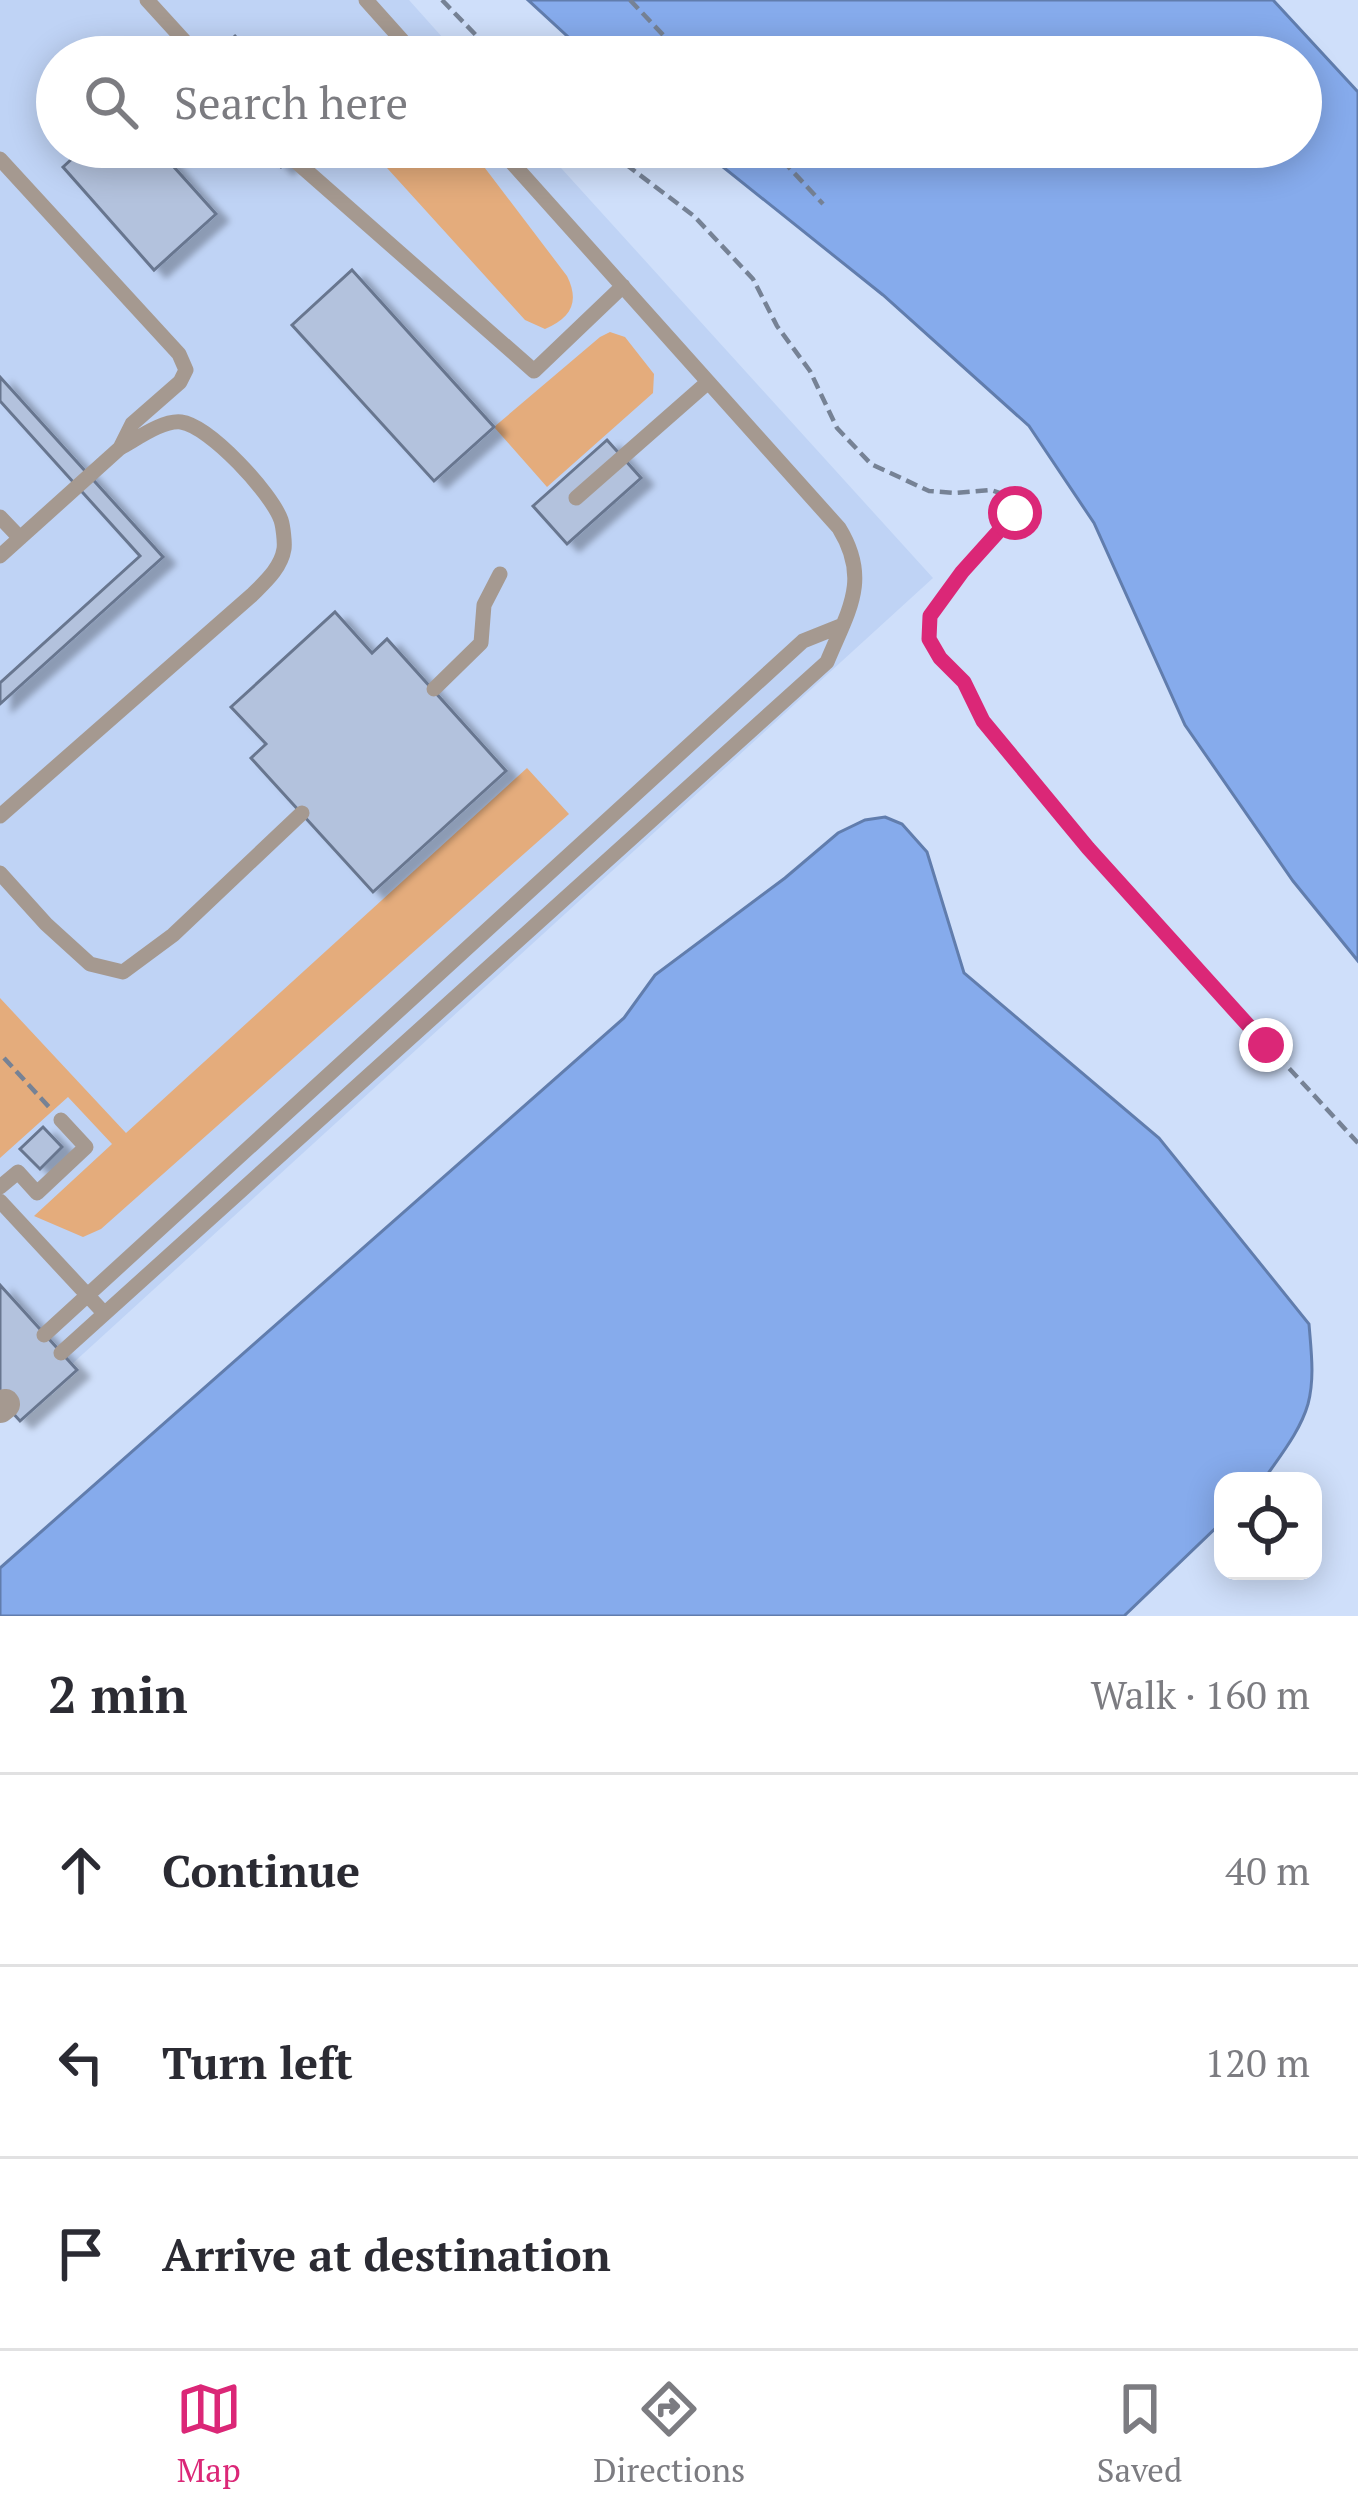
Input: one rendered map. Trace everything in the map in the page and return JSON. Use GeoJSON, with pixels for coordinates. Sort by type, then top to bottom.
{"type":"FeatureCollection","features":[{"type":"Feature","properties":{"kind":"lane"},"geometry":{"type":"LineString","coordinates":[[147,0],[180,36]]}},
{"type":"Feature","properties":{"kind":"lane"},"geometry":{"type":"LineString","coordinates":[[366,0],[398,36]]}},
{"type":"Feature","properties":{"kind":"lane"},"geometry":{"type":"LineString","coordinates":[[0,159],[179,354],[187,370],[180,382],[132,424],[120,448]]}},
{"type":"Feature","properties":{"kind":"lane"},"geometry":{"type":"LineString","coordinates":[[303,168],[534,371],[622,286]]}},
{"type":"Feature","properties":{"kind":"lane"},"geometry":{"type":"LineString","coordinates":[[61,1353],[827,662],[856,593],[853,551],[839,528],[517,168]]}},
{"type":"Feature","properties":{"kind":"lane"},"geometry":{"type":"LineString","coordinates":[[575,498],[707,383]]}},
{"type":"Feature","properties":{"kind":"lane"},"geometry":{"type":"LineString","coordinates":[[0,556],[120,448],[164,425],[180,422],[202,430],[223,446],[266,496],[281,520],[284,549],[272,576],[252,595],[0,816]]}},
{"type":"Feature","properties":{"kind":"lane"},"geometry":{"type":"LineString","coordinates":[[0,517],[20,538]]}},
{"type":"Feature","properties":{"kind":"lane"},"geometry":{"type":"LineString","coordinates":[[434,689],[481,643],[484,605],[500,574]]}},
{"type":"Feature","properties":{"kind":"lane"},"geometry":{"type":"LineString","coordinates":[[44,1335],[803,641],[842,625]]}},
{"type":"Feature","properties":{"kind":"lane"},"geometry":{"type":"LineString","coordinates":[[0,873],[46,925],[90,964],[123,972],[173,935],[302,813]]}},
{"type":"Feature","properties":{"kind":"lane"},"geometry":{"type":"LineString","coordinates":[[0,1187],[18,1172],[37,1193],[86,1147],[61,1120]]}},
{"type":"Feature","properties":{"kind":"lane"},"geometry":{"type":"LineString","coordinates":[[0,1203],[104,1313]]}},
{"type":"Feature","properties":{"kind":"path"},"geometry":{"type":"LineString","coordinates":[[442,0],[477,36]]}},
{"type":"Feature","properties":{"kind":"path"},"geometry":{"type":"LineString","coordinates":[[630,0],[664,36]]}},
{"type":"Feature","properties":{"kind":"path"},"geometry":{"type":"LineString","coordinates":[[631,168],[694,216],[753,279],[777,326],[810,371],[837,428],[871,464],[929,491],[991,490],[1016,504],[1002,530],[962,572],[930,616],[929,639],[964,682],[983,721],[1088,848],[1358,1143]]}},
{"type":"Feature","properties":{"kind":"path"},"geometry":{"type":"LineString","coordinates":[[790,168],[823,204]]}},
{"type":"Feature","properties":{"kind":"path"},"geometry":{"type":"LineString","coordinates":[[4,1058],[61,1120]]}},
{"type":"Feature","properties":{"kind":"shaded area"},"geometry":{"type":"Polygon","coordinates":[[[0,0],[409,0],[441,36],[36,36],[36,168],[561,168],[933,578],[72,1364],[77,1370],[20,1421],[0,1399],[0,0]]]}},
{"type":"Feature","properties":{"kind":"shaded area"},"geometry":{"type":"Polygon","coordinates":[[[387,168],[485,168],[567,276],[573,294],[567,314],[545,329],[525,320],[387,168]]]}},
{"type":"Feature","properties":{"kind":"shaded area"},"geometry":{"type":"Polygon","coordinates":[[[610,332],[625,337],[654,374],[653,393],[547,487],[494,427],[610,332]]]}},
{"type":"Feature","properties":{"kind":"shaded area"},"geometry":{"type":"Polygon","coordinates":[[[527,768],[569,814],[101,1229],[83,1237],[34,1216],[112,1144],[68,1097],[0,1158],[0,998],[126,1133],[527,768]]]}},
{"type":"Feature","properties":{"kind":"water"},"geometry":{"type":"Polygon","coordinates":[[[528,0],[1273,0],[1306,36],[567,36],[528,0]]]}},
{"type":"Feature","properties":{"kind":"water"},"geometry":{"type":"Polygon","coordinates":[[[1322,53],[1358,92],[1358,961],[1293,881],[1185,725],[1094,523],[1029,426],[883,295],[724,168],[1322,168],[1322,53]]]}},
{"type":"Feature","properties":{"kind":"water"},"geometry":{"type":"Polygon","coordinates":[[[885,817],[902,824],[927,852],[964,973],[1159,1138],[1309,1324],[1310,1394],[1288,1444],[1269,1472],[1214,1472],[1214,1530],[1124,1616],[0,1616],[0,1568],[624,1018],[655,975],[838,833],[865,820],[885,817]]]}},
{"type":"Feature","properties":{"kind":"building"},"geometry":{"type":"Polygon","coordinates":[[[64,168],[175,168],[216,214],[154,270],[64,168]]]}},
{"type":"Feature","properties":{"kind":"building"},"geometry":{"type":"Polygon","coordinates":[[[352,270],[494,427],[434,481],[292,325],[352,270]]]}},
{"type":"Feature","properties":{"kind":"building"},"geometry":{"type":"Polygon","coordinates":[[[0,377],[163,557],[0,704],[0,683],[140,556],[0,401],[0,377]]]}},
{"type":"Feature","properties":{"kind":"building"},"geometry":{"type":"Polygon","coordinates":[[[607,440],[641,478],[567,544],[533,506],[607,440]]]}},
{"type":"Feature","properties":{"kind":"building"},"geometry":{"type":"Polygon","coordinates":[[[335,612],[372,653],[387,639],[506,771],[373,892],[251,758],[266,744],[231,707],[335,612]]]}},
{"type":"Feature","properties":{"kind":"building"},"geometry":{"type":"Polygon","coordinates":[[[43,1127],[62,1147],[40,1169],[20,1149],[43,1127]]]}},
{"type":"Feature","properties":{"kind":"building"},"geometry":{"type":"Polygon","coordinates":[[[0,1285],[77,1370],[20,1421],[0,1399],[0,1285]]]}},
{"type":"Feature","properties":{"kind":"route"},"geometry":{"type":"LineString","coordinates":[[1015,513],[930,616],[929,639],[964,682],[983,721],[1088,848],[1266,1045]]}}]}
